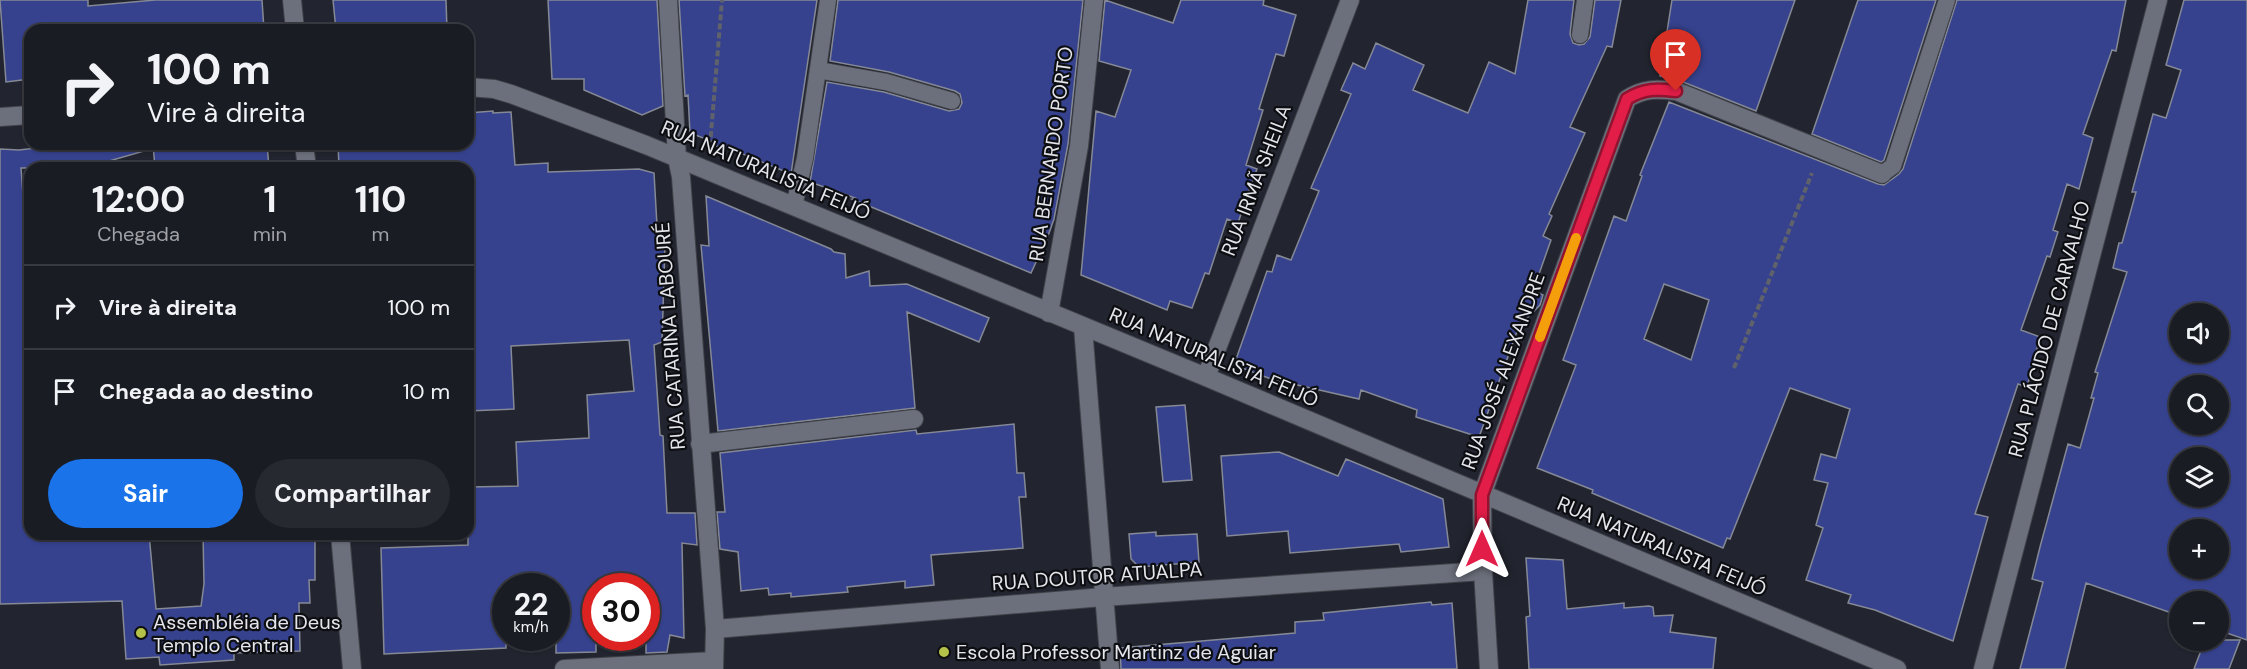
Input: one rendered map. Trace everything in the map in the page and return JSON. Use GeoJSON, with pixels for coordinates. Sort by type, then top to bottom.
{"type":"FeatureCollection","features":[{"type":"Feature","properties":{"kind":"street"},"geometry":{"type":"LineString","coordinates":[[292,0],[294,24]]}},
{"type":"Feature","properties":{"kind":"street","name":"RUA CATARINA LABOURÉ"},"geometry":{"type":"LineString","coordinates":[[668,0],[677,158],[681,177],[715,629],[714,665]]}},
{"type":"Feature","properties":{"kind":"street","name":"RUA BERNARDO PORTO"},"geometry":{"type":"LineString","coordinates":[[1049,313],[1079,146],[1094,0]]}},
{"type":"Feature","properties":{"kind":"street","name":"RUA IRMÃ SHEILA"},"geometry":{"type":"LineString","coordinates":[[1206,377],[1350,0]]}},
{"type":"Feature","properties":{"kind":"street","name":"RUA PLÁCIDO DE CARVALHO"},"geometry":{"type":"LineString","coordinates":[[1983,669],[2158,0]]}},
{"type":"Feature","properties":{"kind":"street","name":"RUA NATURALISTA FEIJÓ"},"geometry":{"type":"LineString","coordinates":[[474,87],[494,89],[511,94],[677,158],[1206,377],[1897,669]]}},
{"type":"Feature","properties":{"kind":"street","name":"RUA JOSÉ ALEXANDRE"},"geometry":{"type":"LineString","coordinates":[[1489,669],[1483,571],[1482,495],[1627,99],[1642,90],[1676,91],[1820,150]]}},
{"type":"Feature","properties":{"kind":"street"},"geometry":{"type":"LineString","coordinates":[[0,117],[24,115]]}},
{"type":"Feature","properties":{"kind":"street"},"geometry":{"type":"LineString","coordinates":[[1820,150],[1882,174]]}},
{"type":"Feature","properties":{"kind":"street"},"geometry":{"type":"LineString","coordinates":[[1083,327],[1110,669]]}},
{"type":"Feature","properties":{"kind":"street"},"geometry":{"type":"LineString","coordinates":[[700,444],[914,419]]}},
{"type":"Feature","properties":{"kind":"street"},"geometry":{"type":"LineString","coordinates":[[341,540],[352,669]]}},
{"type":"Feature","properties":{"kind":"street","name":"RUA DOUTOR ATUALPA"},"geometry":{"type":"LineString","coordinates":[[715,629],[1103,597],[1483,571]]}},
{"type":"Feature","properties":{"kind":"street"},"geometry":{"type":"LineString","coordinates":[[564,669],[714,665]]}},
{"type":"Feature","properties":{"kind":"lane"},"geometry":{"type":"LineString","coordinates":[[794,206],[805,158],[828,0]]}},
{"type":"Feature","properties":{"kind":"lane"},"geometry":{"type":"LineString","coordinates":[[1580,35],[1585,0]]}},
{"type":"Feature","properties":{"kind":"lane"},"geometry":{"type":"LineString","coordinates":[[1882,174],[1893,166],[1947,0]]}},
{"type":"Feature","properties":{"kind":"lane"},"geometry":{"type":"LineString","coordinates":[[818,70],[886,82],[952,101]]}},
{"type":"Feature","properties":{"kind":"path"},"geometry":{"type":"LineString","coordinates":[[708,171],[722,0]]}},
{"type":"Feature","properties":{"kind":"path"},"geometry":{"type":"LineString","coordinates":[[1734,368],[1820,150]]}},
{"type":"Feature","properties":{"kind":"building"},"geometry":{"type":"Polygon","coordinates":[[[0,0],[88,0],[88,6],[155,0],[262,0],[264,24],[24,24],[24,80],[6,82],[0,0]]]}},
{"type":"Feature","properties":{"kind":"building"},"geometry":{"type":"Polygon","coordinates":[[[333,0],[446,0],[447,24],[335,24],[333,0]]]}},
{"type":"Feature","properties":{"kind":"building"},"geometry":{"type":"Polygon","coordinates":[[[548,0],[657,0],[663,106],[642,115],[584,90],[584,79],[552,79],[548,0]]]}},
{"type":"Feature","properties":{"kind":"building"},"geometry":{"type":"Polygon","coordinates":[[[679,0],[817,0],[791,174],[726,147],[714,146],[714,142],[690,133],[688,95],[685,96],[679,0]]]}},
{"type":"Feature","properties":{"kind":"building"},"geometry":{"type":"Polygon","coordinates":[[[838,0],[1083,0],[1068,144],[1054,219],[1039,261],[1037,260],[1031,273],[852,199],[855,198],[810,182],[827,82],[884,92],[949,111],[959,109],[962,103],[960,94],[955,91],[889,72],[830,61],[838,0]]]}},
{"type":"Feature","properties":{"kind":"building"},"geometry":{"type":"Polygon","coordinates":[[[1105,0],[1173,23],[1181,0],[1264,0],[1263,5],[1296,15],[1284,56],[1276,54],[1259,109],[1263,110],[1246,165],[1257,169],[1238,223],[1227,219],[1209,274],[1205,273],[1192,308],[1170,301],[1167,310],[1081,275],[1096,111],[1115,117],[1131,70],[1099,61],[1105,0]]]}},
{"type":"Feature","properties":{"kind":"building"},"geometry":{"type":"Polygon","coordinates":[[[1528,0],[1574,0],[1570,34],[1573,43],[1579,45],[1584,44],[1590,37],[1595,0],[1621,0],[1612,47],[1607,46],[1570,127],[1585,133],[1549,214],[1552,216],[1543,236],[1551,240],[1533,291],[1543,295],[1540,305],[1519,326],[1479,437],[1416,417],[1417,410],[1361,390],[1359,399],[1271,379],[1234,365],[1267,271],[1272,272],[1277,255],[1291,260],[1319,191],[1311,188],[1351,94],[1341,90],[1353,63],[1365,69],[1376,43],[1424,65],[1413,90],[1468,113],[1489,62],[1515,74],[1528,0]]]}},
{"type":"Feature","properties":{"kind":"building"},"geometry":{"type":"Polygon","coordinates":[[[1672,0],[1795,0],[1756,111],[1678,80],[1660,76],[1672,0]]]}},
{"type":"Feature","properties":{"kind":"building"},"geometry":{"type":"Polygon","coordinates":[[[1858,0],[1936,0],[1884,160],[1881,162],[1812,134],[1858,0]]]}},
{"type":"Feature","properties":{"kind":"building"},"geometry":{"type":"Polygon","coordinates":[[[1957,0],[2126,0],[2116,51],[2112,50],[2083,134],[2093,138],[2079,189],[2067,184],[2053,230],[2058,232],[2050,257],[2047,256],[2021,330],[2040,337],[2027,387],[2018,384],[1975,514],[1988,517],[1953,641],[1875,610],[1848,603],[1851,595],[1806,580],[1823,528],[1816,525],[1828,483],[1814,480],[1821,454],[1836,458],[1850,409],[1790,388],[1730,539],[1727,538],[1723,548],[1592,493],[1593,490],[1537,468],[1576,365],[1563,360],[1614,216],[1626,221],[1642,176],[1640,175],[1669,102],[1878,184],[1884,185],[1903,169],[1957,0]],[[1664,284],[1644,339],[1691,360],[1709,300],[1664,284]]]}},
{"type":"Feature","properties":{"kind":"building"},"geometry":{"type":"Polygon","coordinates":[[[2184,0],[2247,0],[2247,640],[2229,634],[2229,591],[2169,591],[2169,612],[2086,583],[2065,669],[2020,669],[2043,582],[2032,579],[2040,547],[2068,444],[2080,448],[2094,398],[2091,398],[2098,373],[2095,372],[2127,272],[2113,268],[2136,192],[2132,192],[2153,114],[2166,118],[2181,70],[2166,65],[2184,0]]]}},
{"type":"Feature","properties":{"kind":"building"},"geometry":{"type":"Polygon","coordinates":[[[511,112],[515,165],[548,163],[548,172],[639,169],[654,173],[658,243],[665,244],[662,342],[654,345],[660,435],[663,436],[667,513],[695,513],[697,545],[682,543],[684,638],[670,635],[667,652],[646,653],[646,651],[660,651],[660,573],[582,573],[582,651],[596,652],[556,653],[556,651],[570,651],[570,573],[492,573],[492,649],[384,654],[381,548],[468,545],[468,540],[474,540],[474,487],[518,486],[516,442],[589,438],[587,395],[634,391],[629,340],[511,346],[514,409],[474,411],[474,162],[339,162],[338,150],[474,150],[474,113],[511,112]]]}},
{"type":"Feature","properties":{"kind":"building"},"geometry":{"type":"Polygon","coordinates":[[[0,149],[144,151],[106,162],[24,162],[24,168],[21,168],[24,208],[24,540],[150,540],[156,609],[201,606],[204,584],[203,540],[315,540],[315,580],[309,580],[310,603],[299,603],[300,651],[234,653],[234,660],[160,665],[159,657],[126,659],[122,601],[0,604],[0,149]]]}},
{"type":"Feature","properties":{"kind":"building"},"geometry":{"type":"Polygon","coordinates":[[[154,150],[268,150],[268,162],[154,162],[154,150]]]}},
{"type":"Feature","properties":{"kind":"building"},"geometry":{"type":"Polygon","coordinates":[[[706,196],[834,252],[845,254],[846,278],[869,271],[870,286],[907,284],[989,318],[979,342],[907,312],[915,408],[718,431],[701,245],[709,246],[706,196]]]}},
{"type":"Feature","properties":{"kind":"building"},"geometry":{"type":"Polygon","coordinates":[[[1185,405],[1192,480],[1163,482],[1156,407],[1185,405]]]}},
{"type":"Feature","properties":{"kind":"building"},"geometry":{"type":"Polygon","coordinates":[[[1014,424],[1017,473],[1024,473],[1026,497],[1019,497],[1023,548],[931,555],[934,585],[905,588],[905,581],[847,587],[848,592],[791,597],[791,593],[769,595],[768,588],[741,591],[738,552],[720,549],[717,512],[725,512],[720,453],[916,430],[917,434],[1014,424]]]}},
{"type":"Feature","properties":{"kind":"building"},"geometry":{"type":"Polygon","coordinates":[[[1279,452],[1338,476],[1346,459],[1443,499],[1449,547],[1401,552],[1399,544],[1290,553],[1288,531],[1227,536],[1221,456],[1279,452]]]}},
{"type":"Feature","properties":{"kind":"building"},"geometry":{"type":"Polygon","coordinates":[[[1156,532],[1156,536],[1197,534],[1199,562],[1139,567],[1131,559],[1129,534],[1156,532]]]}},
{"type":"Feature","properties":{"kind":"building"},"geometry":{"type":"Polygon","coordinates":[[[1526,558],[1563,560],[1567,609],[1624,603],[1624,608],[1649,606],[1653,607],[1654,616],[1673,615],[1670,632],[1716,638],[1713,669],[1529,669],[1526,617],[1530,616],[1526,558]]]}},
{"type":"Feature","properties":{"kind":"building"},"geometry":{"type":"Polygon","coordinates":[[[1431,602],[1432,605],[1452,603],[1457,669],[1121,669],[1120,648],[1295,633],[1295,622],[1324,620],[1323,613],[1431,602]]]}},
{"type":"Feature","properties":{"kind":"building"},"geometry":{"type":"Polygon","coordinates":[[[2229,640],[2240,640],[2229,669],[2194,669],[2201,651],[2229,651],[2229,640]]]}},
{"type":"Feature","properties":{"kind":"slow traffic"},"geometry":{"type":"LineString","coordinates":[[1540,337],[1576,238]]}},
{"type":"Feature","properties":{"kind":"place","name":"Assembléia de Deus Templo Central"},"geometry":{"type":"Point","coordinates":[141,633]}},
{"type":"Feature","properties":{"kind":"place","name":"Escola Professor Martinz de Aguiar"},"geometry":{"type":"Point","coordinates":[944,652]}},
{"type":"Feature","properties":{"kind":"route"},"geometry":{"type":"LineString","coordinates":[[1482,549],[1482,495],[1627,99],[1642,90],[1676,91]]}}]}
